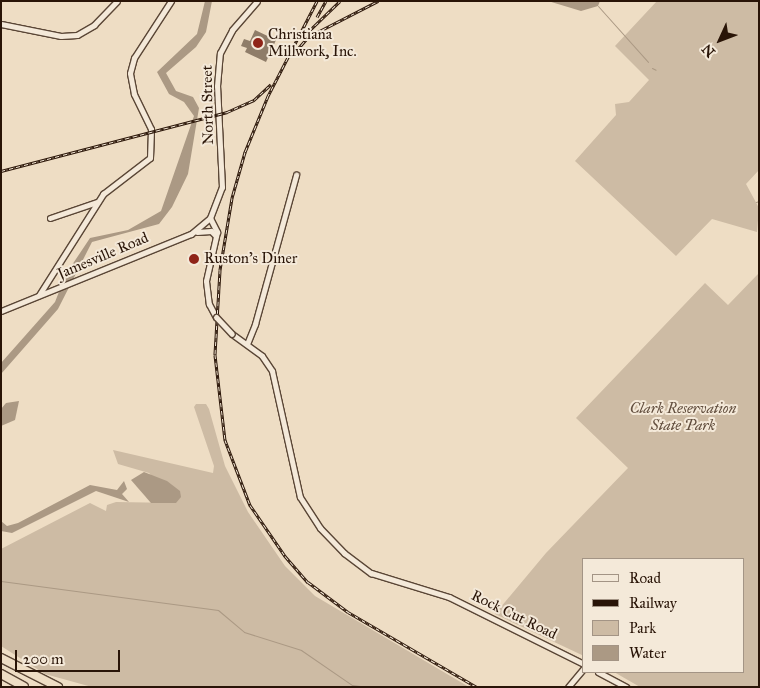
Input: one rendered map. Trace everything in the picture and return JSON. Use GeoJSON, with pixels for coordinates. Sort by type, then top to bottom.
{"type":"FeatureCollection","features":[{"type":"Feature","properties":{"kind":"highway"},"geometry":{"type":"LineString","coordinates":[[1,653],[21,669]]}},
{"type":"Feature","properties":{"kind":"highway"},"geometry":{"type":"LineString","coordinates":[[1,658],[58,687]]}},
{"type":"Feature","properties":{"kind":"highway"},"geometry":{"type":"LineString","coordinates":[[1,674],[24,687]]}},
{"type":"Feature","properties":{"kind":"street"},"geometry":{"type":"LineString","coordinates":[[1,24],[52,35],[77,35],[94,25],[117,1]]}},
{"type":"Feature","properties":{"kind":"street"},"geometry":{"type":"LineString","coordinates":[[39,295],[76,232],[109,187],[140,169],[150,158],[151,128],[134,94],[130,73],[134,58],[172,1]]}},
{"type":"Feature","properties":{"kind":"street","name":"North Street"},"geometry":{"type":"LineString","coordinates":[[210,218],[222,186],[217,80],[220,53],[232,30],[257,1]]}},
{"type":"Feature","properties":{"kind":"street"},"geometry":{"type":"LineString","coordinates":[[247,344],[256,324],[296,175]]}},
{"type":"Feature","properties":{"kind":"street"},"geometry":{"type":"LineString","coordinates":[[50,218],[98,202]]}},
{"type":"Feature","properties":{"kind":"street"},"geometry":{"type":"LineString","coordinates":[[210,218],[216,225],[216,236]]}},
{"type":"Feature","properties":{"kind":"street","name":"Jamesville Road"},"geometry":{"type":"LineString","coordinates":[[1,311],[191,234],[210,218]]}},
{"type":"Feature","properties":{"kind":"street"},"geometry":{"type":"LineString","coordinates":[[191,234],[206,230],[216,236]]}},
{"type":"Feature","properties":{"kind":"street","name":"Rock Cut Road"},"geometry":{"type":"LineString","coordinates":[[216,236],[206,276],[209,302],[218,320],[232,334],[247,344],[272,371],[295,482],[320,528],[344,553],[371,573],[460,602],[582,663]]}},
{"type":"Feature","properties":{"kind":"street"},"geometry":{"type":"LineString","coordinates":[[568,687],[582,670]]}},
{"type":"Feature","properties":{"kind":"street"},"geometry":{"type":"LineString","coordinates":[[600,673],[626,687]]}},
{"type":"Feature","properties":{"kind":"green space"},"geometry":{"type":"Polygon","coordinates":[[[657,1],[759,1],[759,170],[746,184],[759,208],[757,232],[712,219],[676,256],[575,161],[616,115],[615,104],[629,102],[649,80],[615,46],[657,1]]]}},
{"type":"Feature","properties":{"kind":"green space","name":"Clark Reservation State Park"},"geometry":{"type":"Polygon","coordinates":[[[759,273],[759,687],[640,687],[616,673],[745,673],[745,558],[582,558],[582,655],[495,614],[546,553],[628,468],[576,418],[705,283],[728,305],[759,273]]]}},
{"type":"Feature","properties":{"kind":"green space"},"geometry":{"type":"Polygon","coordinates":[[[196,404],[206,404],[209,409],[225,466],[248,512],[285,566],[315,596],[469,687],[92,687],[45,674],[1,646],[1,549],[90,503],[106,511],[107,505],[116,502],[176,503],[149,473],[118,464],[113,450],[213,473],[214,466],[194,407],[196,404]]]}},
{"type":"Feature","properties":{"kind":"water"},"geometry":{"type":"Polygon","coordinates":[[[205,1],[212,1],[206,32],[196,47],[166,73],[176,91],[193,97],[199,108],[188,174],[172,207],[159,224],[92,242],[58,309],[1,374],[1,363],[55,302],[66,274],[90,238],[128,230],[161,211],[194,116],[184,102],[169,94],[157,72],[197,34],[205,1]]]}},
{"type":"Feature","properties":{"kind":"water"},"geometry":{"type":"Polygon","coordinates":[[[548,1],[600,1],[598,6],[581,11],[548,1]]]}},
{"type":"Feature","properties":{"kind":"water"},"geometry":{"type":"Polygon","coordinates":[[[19,401],[15,420],[1,426],[1,409],[6,403],[19,401]]]}},
{"type":"Feature","properties":{"kind":"water"},"geometry":{"type":"Polygon","coordinates":[[[144,472],[167,481],[180,491],[181,497],[176,503],[151,503],[131,480],[144,472]]]}},
{"type":"Feature","properties":{"kind":"water"},"geometry":{"type":"Polygon","coordinates":[[[124,481],[127,489],[122,494],[129,502],[96,491],[12,533],[1,531],[1,521],[7,526],[18,523],[90,485],[117,490],[124,481]]]}},
{"type":"Feature","properties":{"kind":"building","name":"Christiana Millwork, Inc."},"geometry":{"type":"Polygon","coordinates":[[[255,30],[276,40],[266,62],[245,52],[247,48],[241,46],[244,39],[250,41],[255,30]]]}},
{"type":"Feature","properties":{"kind":"waterway"},"geometry":{"type":"LineString","coordinates":[[598,6],[648,62]]}},
{"type":"Feature","properties":{"kind":"waterway"},"geometry":{"type":"LineString","coordinates":[[652,68],[656,70]]}},
{"type":"Feature","properties":{"kind":"waterway"},"geometry":{"type":"LineString","coordinates":[[1,581],[218,610],[244,632],[301,650],[352,685],[368,687]]}},
{"type":"Feature","properties":{"kind":"railway"},"geometry":{"type":"LineString","coordinates":[[317,1],[268,96],[245,152],[232,198],[220,270],[215,355],[225,440],[250,505],[285,556],[308,582],[348,612],[477,687]]}},
{"type":"Feature","properties":{"kind":"railway"},"geometry":{"type":"LineString","coordinates":[[317,17],[326,1]]}},
{"type":"Feature","properties":{"kind":"railway"},"geometry":{"type":"LineString","coordinates":[[309,31],[340,1]]}},
{"type":"Feature","properties":{"kind":"railway"},"geometry":{"type":"LineString","coordinates":[[296,51],[308,37],[378,1]]}},
{"type":"Feature","properties":{"kind":"railway"},"geometry":{"type":"LineString","coordinates":[[1,171],[227,112],[254,100],[271,84]]}},
{"type":"Feature","properties":{"kind":"place","name":"Christiana Millwork, Inc."},"geometry":{"type":"Point","coordinates":[258,43]}},
{"type":"Feature","properties":{"kind":"place","name":"Ruston's Diner"},"geometry":{"type":"Point","coordinates":[194,259]}}]}
